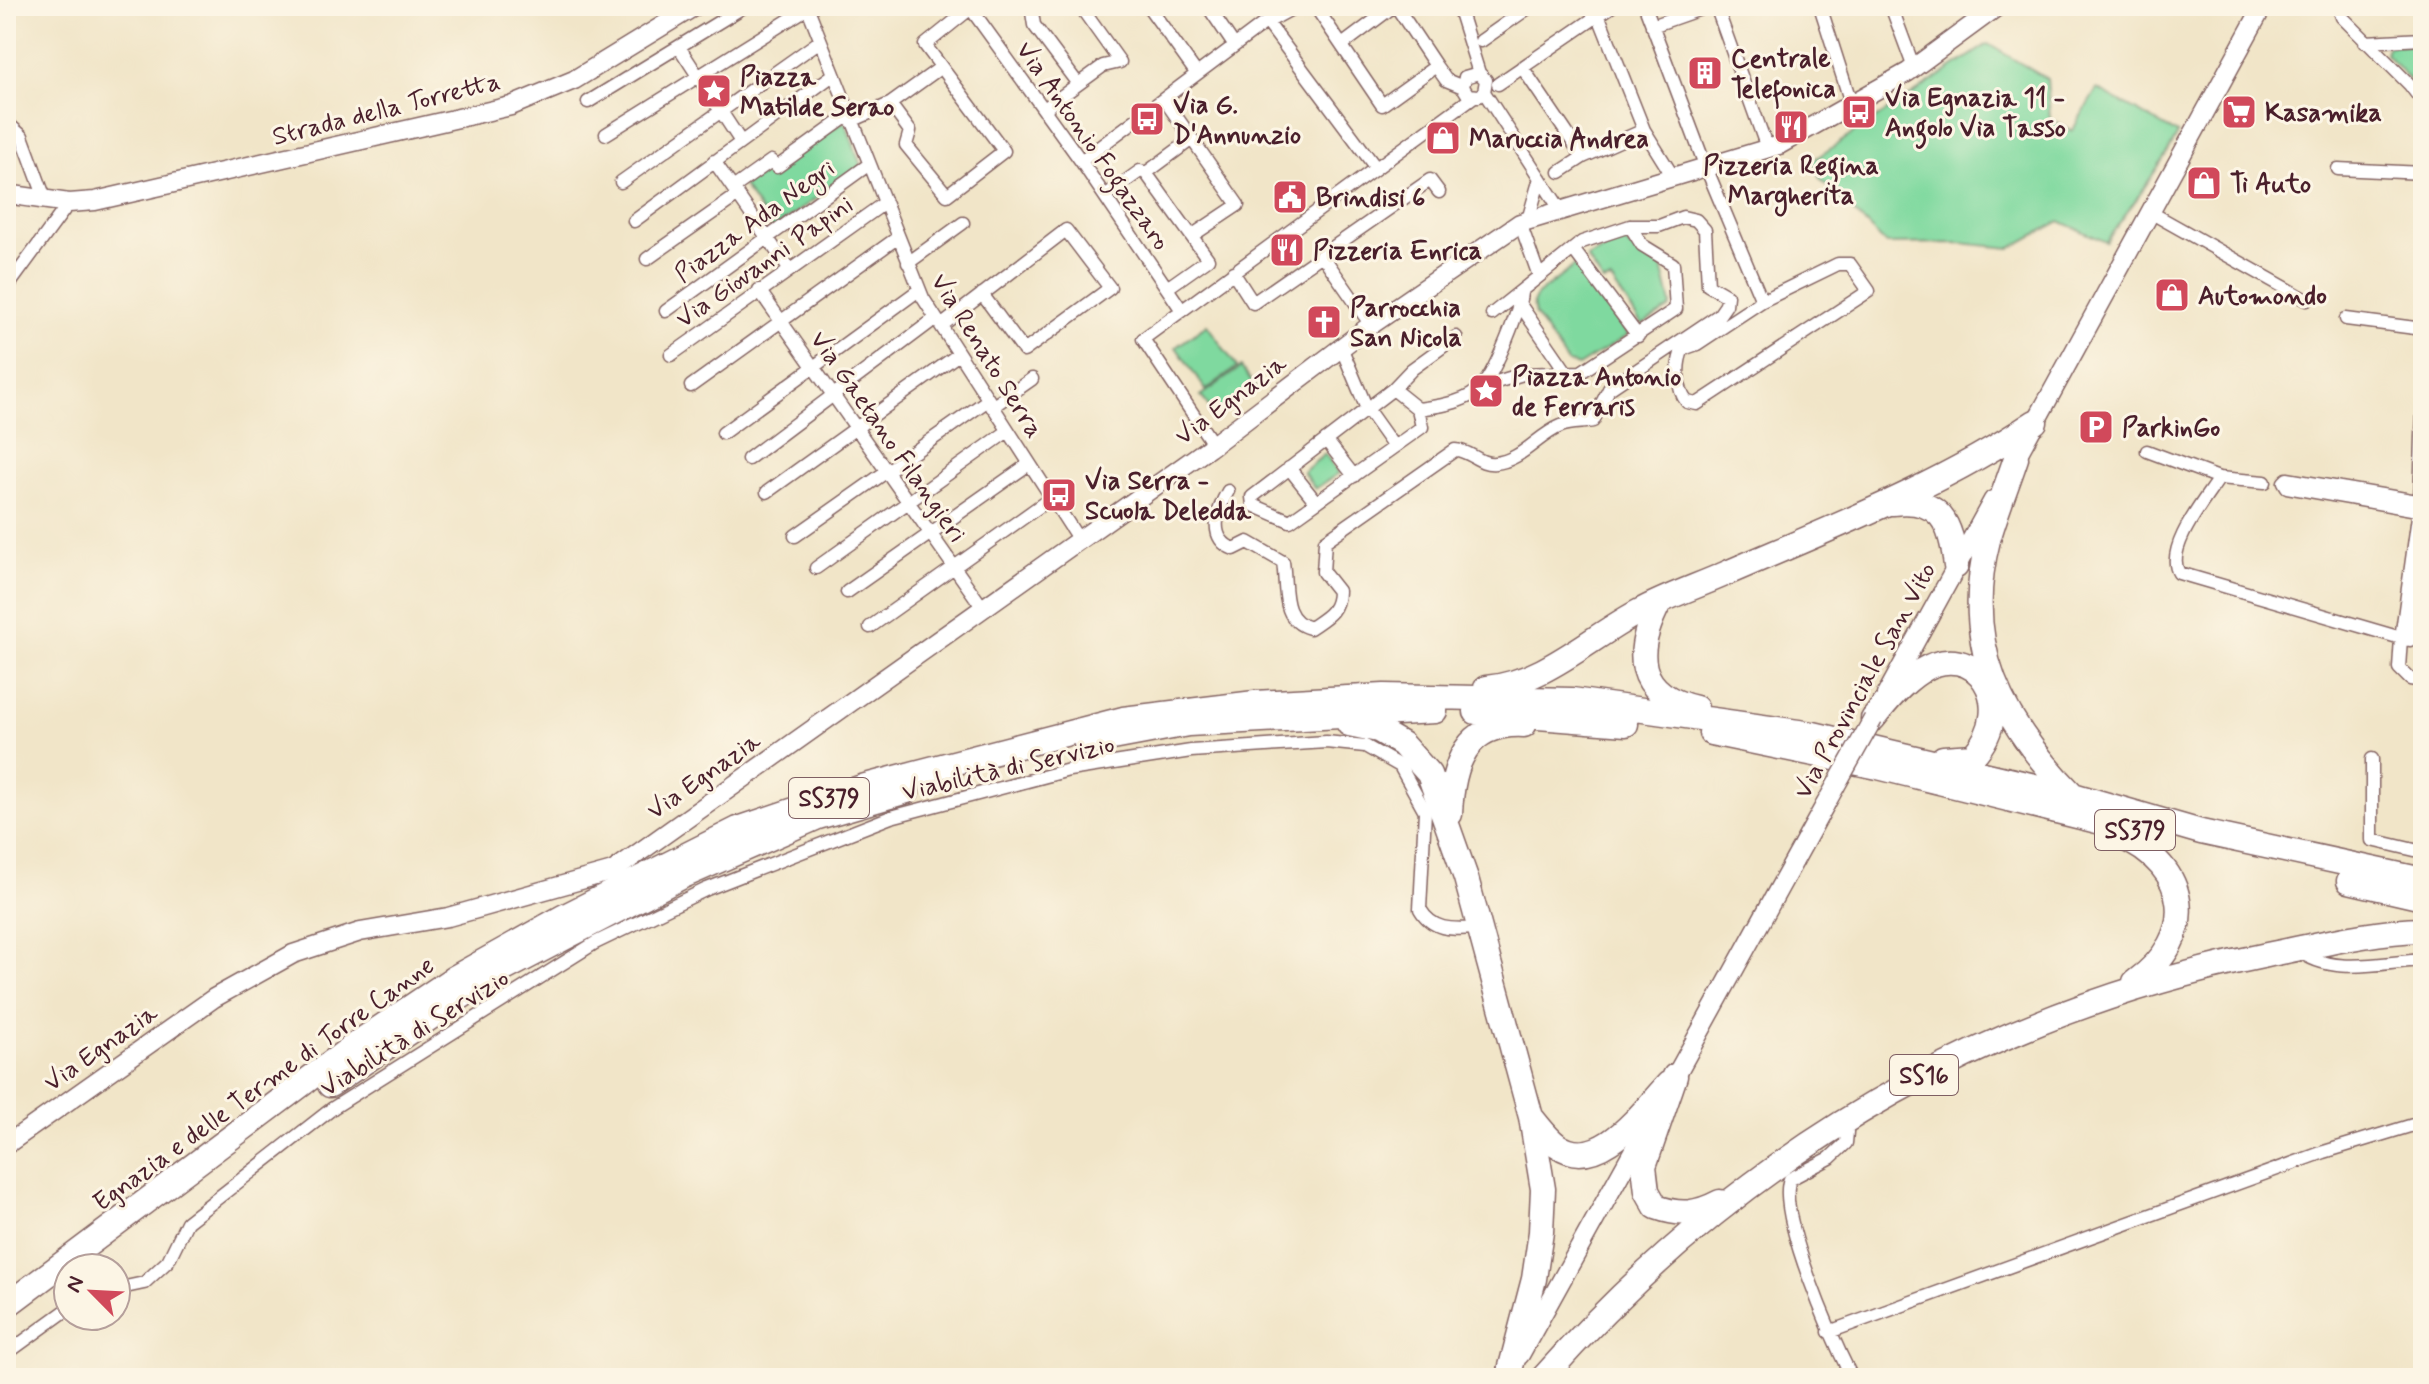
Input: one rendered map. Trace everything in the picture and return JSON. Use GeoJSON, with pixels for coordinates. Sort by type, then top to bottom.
{"type":"FeatureCollection","features":[{"type":"Feature","properties":{"kind":"highway"},"geometry":{"type":"LineString","coordinates":[[1384,696],[1506,686],[1569,656],[1642,610],[1886,504],[1985,455],[2035,422]]}},
{"type":"Feature","properties":{"kind":"highway"},"geometry":{"type":"LineString","coordinates":[[2016,458],[1988,542],[1980,638],[1996,689],[2022,738],[2073,795]]}},
{"type":"Feature","properties":{"kind":"highway"},"geometry":{"type":"LineString","coordinates":[[1886,504],[1916,500],[1941,514],[1953,539],[1956,566]]}},
{"type":"Feature","properties":{"kind":"highway"},"geometry":{"type":"LineString","coordinates":[[1659,603],[1646,628],[1642,654],[1647,679],[1680,704],[1788,729]]}},
{"type":"Feature","properties":{"kind":"highway"},"geometry":{"type":"LineString","coordinates":[[1873,719],[1892,695],[1931,666],[1964,664],[1986,682],[1993,702],[1995,722],[1986,742],[1973,756],[1942,759],[1889,752]]}},
{"type":"Feature","properties":{"kind":"highway","name":"Egnazia e delle Terme di Torre Canne"},"geometry":{"type":"LineString","coordinates":[[91,1252],[353,1046],[454,978],[563,917],[738,829],[865,786],[1123,719],[1255,703],[1384,696],[1572,700],[1788,729],[2073,795],[2201,832],[2423,880]]}},
{"type":"Feature","properties":{"kind":"highway","name":"Egnazia e delle Terme di Torre Canne"},"geometry":{"type":"LineString","coordinates":[[105,1252],[355,1066],[495,974],[681,877],[818,817],[1051,750],[1188,724],[1445,711],[1711,733],[1878,767],[2423,898]]}},
{"type":"Feature","properties":{"kind":"highway"},"geometry":{"type":"LineString","coordinates":[[1327,719],[1378,730],[1402,744],[1429,774],[1449,825],[1481,928],[1531,1117],[1543,1189],[1534,1279],[1508,1378]]}},
{"type":"Feature","properties":{"kind":"highway"},"geometry":{"type":"LineString","coordinates":[[1449,825],[1452,779],[1462,753],[1481,734],[1509,724],[1628,731],[1641,726]]}},
{"type":"Feature","properties":{"kind":"highway"},"geometry":{"type":"LineString","coordinates":[[1969,789],[1979,797],[2094,826],[2143,846],[2168,873],[2180,907],[2176,939],[2156,968],[2122,992]]}},
{"type":"Feature","properties":{"kind":"highway","name":"SS16"},"geometry":{"type":"LineString","coordinates":[[1543,1378],[1666,1256],[1744,1190],[1839,1121],[1962,1054],[2063,1011],[2203,968],[2297,949],[2423,930]]}},
{"type":"Feature","properties":{"kind":"highway"},"geometry":{"type":"LineString","coordinates":[[2176,939],[2181,952],[2203,968]]}},
{"type":"Feature","properties":{"kind":"highway"},"geometry":{"type":"LineString","coordinates":[[1531,1117],[1564,1149],[1572,1153],[1593,1149],[1614,1141],[1675,1076]]}},
{"type":"Feature","properties":{"kind":"highway"},"geometry":{"type":"LineString","coordinates":[[1675,1076],[1644,1166],[1647,1191],[1656,1207],[1677,1215],[1700,1212],[1744,1190]]}},
{"type":"Feature","properties":{"kind":"highway"},"geometry":{"type":"LineString","coordinates":[[6,1299],[52,1280]]}},
{"type":"Feature","properties":{"kind":"highway","name":"Egnazia e delle Terme di Torre Canne"},"geometry":{"type":"LineString","coordinates":[[6,1306],[52,1281]]}},
{"type":"Feature","properties":{"kind":"highway","name":"Egnazia e delle Terme di Torre Canne"},"geometry":{"type":"LineString","coordinates":[[6,1326],[52,1284]]}},
{"type":"Feature","properties":{"kind":"street","name":"Strada della Torretta"},"geometry":{"type":"LineString","coordinates":[[6,194],[69,203],[95,201],[290,159],[511,106],[574,80],[695,6]]}},
{"type":"Feature","properties":{"kind":"street"},"geometry":{"type":"LineString","coordinates":[[588,102],[745,6]]}},
{"type":"Feature","properties":{"kind":"street"},"geometry":{"type":"LineString","coordinates":[[1031,6],[1034,25],[1078,84]]}},
{"type":"Feature","properties":{"kind":"street"},"geometry":{"type":"LineString","coordinates":[[1044,109],[1103,66],[1120,62],[1080,6]]}},
{"type":"Feature","properties":{"kind":"street"},"geometry":{"type":"LineString","coordinates":[[1148,6],[1197,74]]}},
{"type":"Feature","properties":{"kind":"street"},"geometry":{"type":"LineString","coordinates":[[1213,6],[1211,11],[1234,45]]}},
{"type":"Feature","properties":{"kind":"street"},"geometry":{"type":"LineString","coordinates":[[1081,161],[1234,45],[1297,6]]}},
{"type":"Feature","properties":{"kind":"street"},"geometry":{"type":"LineString","coordinates":[[1315,6],[1382,105],[1436,66]]}},
{"type":"Feature","properties":{"kind":"street"},"geometry":{"type":"LineString","coordinates":[[1342,45],[1395,6],[1446,80],[1479,94],[1560,209]]}},
{"type":"Feature","properties":{"kind":"street"},"geometry":{"type":"LineString","coordinates":[[1213,444],[1143,339],[1479,94],[1486,80],[1479,73],[1458,6]]}},
{"type":"Feature","properties":{"kind":"street"},"geometry":{"type":"LineString","coordinates":[[1481,41],[1531,6]]}},
{"type":"Feature","properties":{"kind":"street"},"geometry":{"type":"LineString","coordinates":[[1498,84],[1612,6]]}},
{"type":"Feature","properties":{"kind":"street"},"geometry":{"type":"LineString","coordinates":[[1645,6],[1705,165],[1762,301]]}},
{"type":"Feature","properties":{"kind":"street"},"geometry":{"type":"LineString","coordinates":[[1652,26],[1709,6]]}},
{"type":"Feature","properties":{"kind":"street"},"geometry":{"type":"LineString","coordinates":[[1716,6],[1767,148]]}},
{"type":"Feature","properties":{"kind":"street"},"geometry":{"type":"LineString","coordinates":[[1820,6],[1852,106]]}},
{"type":"Feature","properties":{"kind":"street"},"geometry":{"type":"LineString","coordinates":[[1891,6],[1914,68]]}},
{"type":"Feature","properties":{"kind":"street","name":"Via Provinciale San Vito"},"geometry":{"type":"LineString","coordinates":[[1508,1378],[2263,6]]}},
{"type":"Feature","properties":{"kind":"street"},"geometry":{"type":"LineString","coordinates":[[2338,6],[2342,17],[2423,102]]}},
{"type":"Feature","properties":{"kind":"street"},"geometry":{"type":"LineString","coordinates":[[606,134],[807,7]]}},
{"type":"Feature","properties":{"kind":"street","name":"Via Renato Serra"},"geometry":{"type":"LineString","coordinates":[[807,7],[919,290],[1079,540]]}},
{"type":"Feature","properties":{"kind":"street"},"geometry":{"type":"LineString","coordinates":[[890,104],[910,131],[906,145],[947,195],[1004,151],[925,45],[970,7]]}},
{"type":"Feature","properties":{"kind":"street","name":"Via Antonio Fogazzaro"},"geometry":{"type":"LineString","coordinates":[[970,7],[1081,161],[1181,309]]}},
{"type":"Feature","properties":{"kind":"street","name":"Via Egnazia"},"geometry":{"type":"LineString","coordinates":[[6,1145],[214,998],[293,954],[360,932],[448,917],[613,871],[1213,444],[1371,325],[1524,221],[1767,148],[1852,106],[1914,68],[1996,7]]}},
{"type":"Feature","properties":{"kind":"street"},"geometry":{"type":"LineString","coordinates":[[1598,14],[1644,130],[1672,175]]}},
{"type":"Feature","properties":{"kind":"street"},"geometry":{"type":"LineString","coordinates":[[1267,22],[1376,168]]}},
{"type":"Feature","properties":{"kind":"street"},"geometry":{"type":"LineString","coordinates":[[2365,42],[2423,39]]}},
{"type":"Feature","properties":{"kind":"street"},"geometry":{"type":"LineString","coordinates":[[621,182],[820,41]]}},
{"type":"Feature","properties":{"kind":"street"},"geometry":{"type":"LineString","coordinates":[[679,47],[741,142]]}},
{"type":"Feature","properties":{"kind":"street"},"geometry":{"type":"LineString","coordinates":[[1522,67],[1583,157]]}},
{"type":"Feature","properties":{"kind":"street","name":"Piazza Ada Negri"},"geometry":{"type":"LineString","coordinates":[[647,259],[736,192],[771,161],[777,167],[850,118],[890,104],[940,68]]}},
{"type":"Feature","properties":{"kind":"street"},"geometry":{"type":"LineString","coordinates":[[1463,87],[1465,77],[1479,73]]}},
{"type":"Feature","properties":{"kind":"street"},"geometry":{"type":"LineString","coordinates":[[634,221],[833,75]]}},
{"type":"Feature","properties":{"kind":"street"},"geometry":{"type":"LineString","coordinates":[[1164,99],[1238,205],[1193,235]]}},
{"type":"Feature","properties":{"kind":"street"},"geometry":{"type":"LineString","coordinates":[[6,122],[22,136],[46,201]]}},
{"type":"Feature","properties":{"kind":"street"},"geometry":{"type":"LineString","coordinates":[[1560,172],[1583,157],[1644,130]]}},
{"type":"Feature","properties":{"kind":"street"},"geometry":{"type":"LineString","coordinates":[[1146,173],[1192,139]]}},
{"type":"Feature","properties":{"kind":"street"},"geometry":{"type":"LineString","coordinates":[[714,161],[789,269]]}},
{"type":"Feature","properties":{"kind":"street","name":"Piazza Ada Negri"},"geometry":{"type":"LineString","coordinates":[[666,311],[868,165]]}},
{"type":"Feature","properties":{"kind":"street"},"geometry":{"type":"LineString","coordinates":[[2338,169],[2423,173]]}},
{"type":"Feature","properties":{"kind":"street"},"geometry":{"type":"LineString","coordinates":[[1105,196],[1140,171],[1146,173],[1193,235],[1208,259],[1167,288]]}},
{"type":"Feature","properties":{"kind":"street"},"geometry":{"type":"LineString","coordinates":[[1539,276],[1524,221],[1540,178]]}},
{"type":"Feature","properties":{"kind":"street"},"geometry":{"type":"LineString","coordinates":[[1233,272],[1253,303],[1430,180],[1439,192]]}},
{"type":"Feature","properties":{"kind":"street"},"geometry":{"type":"LineString","coordinates":[[6,289],[69,203]]}},
{"type":"Feature","properties":{"kind":"street","name":"Via Giovanni Papini"},"geometry":{"type":"LineString","coordinates":[[671,355],[883,204]]}},
{"type":"Feature","properties":{"kind":"street"},"geometry":{"type":"LineString","coordinates":[[2150,212],[2307,300]]}},
{"type":"Feature","properties":{"kind":"street"},"geometry":{"type":"LineString","coordinates":[[1228,491],[1217,510],[1216,531],[1227,547],[1234,549],[1248,542],[1283,562],[1287,609],[1302,626],[1310,628],[1332,614],[1338,604],[1338,591],[1323,572],[1325,541],[1455,450],[1464,450],[1490,464],[1502,463],[1513,459],[1564,424],[1593,421],[1609,389],[1719,315],[1726,305],[1727,296],[1708,285],[1704,245],[1707,237],[1696,220],[1683,217],[1659,226],[1630,226],[1582,242],[1492,314]]}},
{"type":"Feature","properties":{"kind":"street"},"geometry":{"type":"LineString","coordinates":[[908,263],[963,223]]}},
{"type":"Feature","properties":{"kind":"street"},"geometry":{"type":"LineString","coordinates":[[1418,409],[1450,405],[1483,386],[1541,372],[1581,372],[1676,309],[1673,264],[1642,245],[1630,226]]}},
{"type":"Feature","properties":{"kind":"street"},"geometry":{"type":"LineString","coordinates":[[748,459],[834,395],[982,294],[1066,230],[1110,288],[1024,351],[982,294]]}},
{"type":"Feature","properties":{"kind":"street"},"geometry":{"type":"LineString","coordinates":[[691,386],[897,238]]}},
{"type":"Feature","properties":{"kind":"street"},"geometry":{"type":"LineString","coordinates":[[1573,249],[1638,336]]}},
{"type":"Feature","properties":{"kind":"street"},"geometry":{"type":"LineString","coordinates":[[1322,255],[1371,325]]}},
{"type":"Feature","properties":{"kind":"street"},"geometry":{"type":"LineString","coordinates":[[1838,264],[1850,264],[1869,291],[1697,404],[1687,402],[1682,396],[1677,365],[1683,349],[1697,344],[1762,301],[1838,264]]}},
{"type":"Feature","properties":{"kind":"street","name":"Via Gaetano Filangieri"},"geometry":{"type":"LineString","coordinates":[[759,290],[983,608]]}},
{"type":"Feature","properties":{"kind":"street"},"geometry":{"type":"LineString","coordinates":[[723,433],[919,290]]}},
{"type":"Feature","properties":{"kind":"street"},"geometry":{"type":"LineString","coordinates":[[1483,386],[1521,306],[1521,291]]}},
{"type":"Feature","properties":{"kind":"street"},"geometry":{"type":"LineString","coordinates":[[1521,306],[1567,373]]}},
{"type":"Feature","properties":{"kind":"street"},"geometry":{"type":"LineString","coordinates":[[2346,319],[2423,329]]}},
{"type":"Feature","properties":{"kind":"street"},"geometry":{"type":"LineString","coordinates":[[1393,389],[1418,409],[1422,427],[1290,521],[1253,505],[1252,497],[1456,337]]}},
{"type":"Feature","properties":{"kind":"street"},"geometry":{"type":"LineString","coordinates":[[1341,347],[1367,409],[1394,447]]}},
{"type":"Feature","properties":{"kind":"street"},"geometry":{"type":"LineString","coordinates":[[767,492],[959,354]]}},
{"type":"Feature","properties":{"kind":"street"},"geometry":{"type":"LineString","coordinates":[[795,536],[887,471],[1032,379]]}},
{"type":"Feature","properties":{"kind":"street"},"geometry":{"type":"LineString","coordinates":[[2423,405],[2421,506],[2399,668],[2402,674],[2423,681]]}},
{"type":"Feature","properties":{"kind":"street"},"geometry":{"type":"LineString","coordinates":[[816,568],[1008,431]]}},
{"type":"Feature","properties":{"kind":"street"},"geometry":{"type":"LineString","coordinates":[[1326,440],[1354,476]]}},
{"type":"Feature","properties":{"kind":"street"},"geometry":{"type":"LineString","coordinates":[[2147,451],[2219,478],[2265,482]]}},
{"type":"Feature","properties":{"kind":"street"},"geometry":{"type":"LineString","coordinates":[[847,592],[1029,464]]}},
{"type":"Feature","properties":{"kind":"street"},"geometry":{"type":"LineString","coordinates":[[1289,468],[1316,502]]}},
{"type":"Feature","properties":{"kind":"street"},"geometry":{"type":"LineString","coordinates":[[2219,478],[2174,551],[2174,566],[2179,573],[2410,640],[2423,554]]}},
{"type":"Feature","properties":{"kind":"street"},"geometry":{"type":"LineString","coordinates":[[2287,479],[2312,482],[2421,506],[2287,487],[2284,482],[2287,479]]}},
{"type":"Feature","properties":{"kind":"street"},"geometry":{"type":"LineString","coordinates":[[870,627],[1051,498]]}},
{"type":"Feature","properties":{"kind":"street","name":"Viabilità di Servizio"},"geometry":{"type":"LineString","coordinates":[[132,1286],[144,1283],[168,1261],[187,1222],[333,1108],[595,943],[707,889],[906,813],[1069,770],[1191,751],[1326,742],[1365,746],[1400,766],[1425,811],[1420,909],[1428,922],[1445,929],[1481,928]]}},
{"type":"Feature","properties":{"kind":"street"},"geometry":{"type":"LineString","coordinates":[[2372,759],[2372,840],[2423,852]]}},
{"type":"Feature","properties":{"kind":"street"},"geometry":{"type":"LineString","coordinates":[[2297,949],[2311,961],[2332,966],[2423,960]]}},
{"type":"Feature","properties":{"kind":"street"},"geometry":{"type":"LineString","coordinates":[[1839,1121],[1848,1137],[1841,1150],[1790,1179],[1786,1203],[1829,1332],[1852,1378]]}},
{"type":"Feature","properties":{"kind":"street"},"geometry":{"type":"LineString","coordinates":[[1829,1332],[2324,1152],[2423,1122]]}},
{"type":"Feature","properties":{"kind":"street"},"geometry":{"type":"LineString","coordinates":[[6,1354],[52,1321]]}},
{"type":"Feature","properties":{"kind":"green space"},"geometry":{"type":"Polygon","coordinates":[[[1988,44],[2047,79],[2050,119],[2072,131],[2097,89],[2178,134],[2106,242],[2060,221],[2011,248],[1959,243],[1886,244],[1820,179],[1812,161],[1988,44]]]}},
{"type":"Feature","properties":{"kind":"green space"},"geometry":{"type":"Polygon","coordinates":[[[2423,44],[2423,95],[2386,54],[2388,46],[2423,44]]]}},
{"type":"Feature","properties":{"kind":"green space"},"geometry":{"type":"Polygon","coordinates":[[[845,121],[861,166],[773,229],[743,186],[845,121]]]}},
{"type":"Feature","properties":{"kind":"green space"},"geometry":{"type":"Polygon","coordinates":[[[1629,236],[1627,245],[1662,267],[1671,304],[1670,308],[1642,325],[1611,280],[1603,282],[1587,258],[1629,236]]]}},
{"type":"Feature","properties":{"kind":"green space"},"geometry":{"type":"Polygon","coordinates":[[[1579,262],[1628,335],[1578,366],[1568,363],[1535,315],[1533,304],[1537,295],[1579,262]]]}},
{"type":"Feature","properties":{"kind":"green space"},"geometry":{"type":"Polygon","coordinates":[[[1207,325],[1237,367],[1206,390],[1176,347],[1207,325]]]}},
{"type":"Feature","properties":{"kind":"green space"},"geometry":{"type":"Polygon","coordinates":[[[1241,367],[1256,388],[1216,416],[1201,396],[1241,367]]]}},
{"type":"Feature","properties":{"kind":"green space"},"geometry":{"type":"Polygon","coordinates":[[[1325,454],[1339,473],[1315,489],[1303,472],[1325,454]]]}},
{"type":"Feature","properties":{"kind":"place","name":"Centrale Telefonica"},"geometry":{"type":"Point","coordinates":[1705,73]}},
{"type":"Feature","properties":{"kind":"place","name":"Piazza Matilde Serao"},"geometry":{"type":"Point","coordinates":[714,91]}},
{"type":"Feature","properties":{"kind":"place","name":"Via Egnazia 11 - Angolo Via Tasso"},"geometry":{"type":"Point","coordinates":[1859,112]}},
{"type":"Feature","properties":{"kind":"place","name":"Kasamika"},"geometry":{"type":"Point","coordinates":[2239,112]}},
{"type":"Feature","properties":{"kind":"place","name":"Via G. D'Annunzio"},"geometry":{"type":"Point","coordinates":[1147,119]}},
{"type":"Feature","properties":{"kind":"place","name":"Pizzeria Regina Margherita"},"geometry":{"type":"Point","coordinates":[1791,127]}},
{"type":"Feature","properties":{"kind":"place","name":"Maruccia Andrea"},"geometry":{"type":"Point","coordinates":[1443,138]}},
{"type":"Feature","properties":{"kind":"place","name":"Ti Auto"},"geometry":{"type":"Point","coordinates":[2204,183]}},
{"type":"Feature","properties":{"kind":"place","name":"Brindisi 6"},"geometry":{"type":"Point","coordinates":[1290,197]}},
{"type":"Feature","properties":{"kind":"place","name":"Pizzeria Enrica"},"geometry":{"type":"Point","coordinates":[1287,250]}},
{"type":"Feature","properties":{"kind":"place","name":"Automondo"},"geometry":{"type":"Point","coordinates":[2172,295]}},
{"type":"Feature","properties":{"kind":"place","name":"Parrocchia San Nicola"},"geometry":{"type":"Point","coordinates":[1324,322]}},
{"type":"Feature","properties":{"kind":"place","name":"Piazza Antonio de Ferraris"},"geometry":{"type":"Point","coordinates":[1486,391]}},
{"type":"Feature","properties":{"kind":"place","name":"ParkinGo"},"geometry":{"type":"Point","coordinates":[2096,427]}},
{"type":"Feature","properties":{"kind":"place","name":"Via Serra - Scuola Deledda"},"geometry":{"type":"Point","coordinates":[1059,495]}}]}
